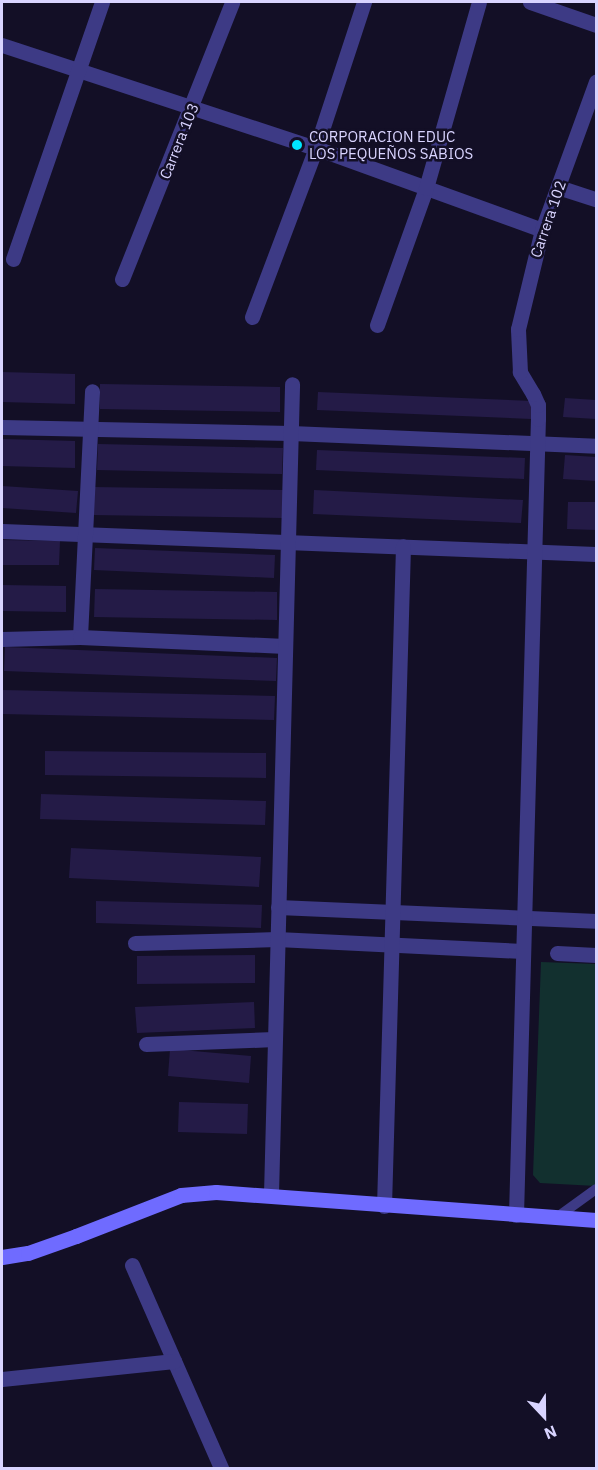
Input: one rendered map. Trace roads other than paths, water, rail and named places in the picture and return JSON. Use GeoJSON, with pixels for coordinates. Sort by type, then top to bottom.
{"type":"FeatureCollection","features":[{"type":"Feature","properties":{"kind":"street"},"geometry":{"type":"LineString","coordinates":[[13,259],[102,2]]}},
{"type":"Feature","properties":{"kind":"street","name":"Carrera 103"},"geometry":{"type":"LineString","coordinates":[[122,279],[193,107],[232,2]]}},
{"type":"Feature","properties":{"kind":"street"},"geometry":{"type":"LineString","coordinates":[[252,317],[315,148],[364,2]]}},
{"type":"Feature","properties":{"kind":"street"},"geometry":{"type":"LineString","coordinates":[[377,325],[426,188],[479,2]]}},
{"type":"Feature","properties":{"kind":"street"},"geometry":{"type":"LineString","coordinates":[[530,2],[597,25]]}},
{"type":"Feature","properties":{"kind":"street"},"geometry":{"type":"LineString","coordinates":[[2,45],[315,148],[542,230]]}},
{"type":"Feature","properties":{"kind":"street","name":"Carrera 102"},"geometry":{"type":"LineString","coordinates":[[537,443],[537,405],[520,372],[518,330],[542,230],[597,82]]}},
{"type":"Feature","properties":{"kind":"street"},"geometry":{"type":"LineString","coordinates":[[558,187],[597,199]]}},
{"type":"Feature","properties":{"kind":"street"},"geometry":{"type":"LineString","coordinates":[[271,1194],[292,384]]}},
{"type":"Feature","properties":{"kind":"street"},"geometry":{"type":"LineString","coordinates":[[80,637],[92,392]]}},
{"type":"Feature","properties":{"kind":"street"},"geometry":{"type":"LineString","coordinates":[[2,427],[90,427],[291,433],[597,446]]}},
{"type":"Feature","properties":{"kind":"street"},"geometry":{"type":"LineString","coordinates":[[516,1215],[537,443]]}},
{"type":"Feature","properties":{"kind":"street"},"geometry":{"type":"LineString","coordinates":[[2,531],[597,554]]}},
{"type":"Feature","properties":{"kind":"street"},"geometry":{"type":"LineString","coordinates":[[384,1206],[403,546]]}},
{"type":"Feature","properties":{"kind":"street"},"geometry":{"type":"LineString","coordinates":[[2,639],[80,637],[285,646]]}},
{"type":"Feature","properties":{"kind":"street"},"geometry":{"type":"LineString","coordinates":[[278,907],[597,921]]}},
{"type":"Feature","properties":{"kind":"street"},"geometry":{"type":"LineString","coordinates":[[135,943],[277,939],[522,951]]}},
{"type":"Feature","properties":{"kind":"street"},"geometry":{"type":"LineString","coordinates":[[557,952],[597,955]]}},
{"type":"Feature","properties":{"kind":"street"},"geometry":{"type":"LineString","coordinates":[[146,1044],[274,1039]]}},
{"type":"Feature","properties":{"kind":"street"},"geometry":{"type":"LineString","coordinates":[[2,1257],[38,1250],[180,1196],[216,1191],[271,1194],[384,1206],[597,1220]]}},
{"type":"Feature","properties":{"kind":"street"},"geometry":{"type":"LineString","coordinates":[[132,1265],[221,1468]]}},
{"type":"Feature","properties":{"kind":"street"},"geometry":{"type":"LineString","coordinates":[[2,1379],[174,1361]]}},
{"type":"Feature","properties":{"kind":"lane"},"geometry":{"type":"LineString","coordinates":[[556,1218],[597,1189]]}},
{"type":"Feature","properties":{"kind":"place","name":"CORPORACION EDUC LOS PEQUEÑOS SABIOS"},"geometry":{"type":"Point","coordinates":[297,145]}}]}
